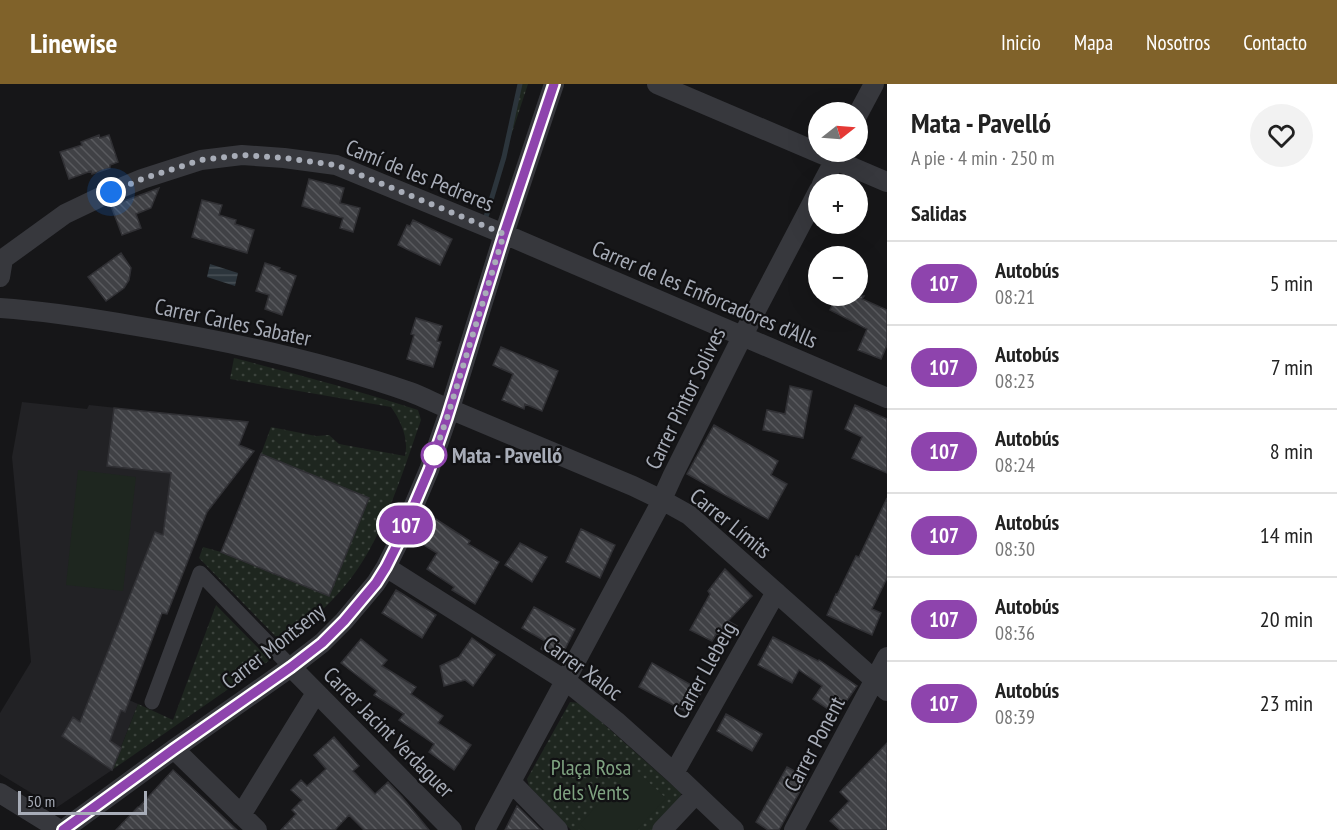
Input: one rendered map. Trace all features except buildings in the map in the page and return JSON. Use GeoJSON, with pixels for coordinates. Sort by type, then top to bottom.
{"type":"FeatureCollection","features":[{"type":"Feature","properties":{"kind":"street","name":"Carrer Montseny"},"geometry":{"type":"LineString","coordinates":[[62,830],[322,643],[376,583],[398,543],[429,470],[554,84]]}},
{"type":"Feature","properties":{"kind":"street"},"geometry":{"type":"LineString","coordinates":[[657,84],[808,144]]}},
{"type":"Feature","properties":{"kind":"street"},"geometry":{"type":"LineString","coordinates":[[864,102],[874,84]]}},
{"type":"Feature","properties":{"kind":"street","name":"Camí de les Pedreres"},"geometry":{"type":"LineString","coordinates":[[0,277],[3,259],[65,214],[142,179],[201,160],[242,155],[336,165],[504,234]]}},
{"type":"Feature","properties":{"kind":"street"},"geometry":{"type":"LineString","coordinates":[[850,162],[887,182]]}},
{"type":"Feature","properties":{"kind":"street","name":"Carrer Pintor Solives"},"geometry":{"type":"LineString","coordinates":[[485,830],[662,500],[742,337],[808,211]]}},
{"type":"Feature","properties":{"kind":"street","name":"Carrer de les Enforcadores d'Alls"},"geometry":{"type":"LineString","coordinates":[[504,234],[887,398]]}},
{"type":"Feature","properties":{"kind":"street","name":"Carrer Carles Sabater"},"geometry":{"type":"LineString","coordinates":[[0,308],[73,316],[248,346],[412,392],[449,409]]}},
{"type":"Feature","properties":{"kind":"street","name":"Carrer Límits"},"geometry":{"type":"LineString","coordinates":[[449,409],[633,486],[689,515],[881,686]]}},
{"type":"Feature","properties":{"kind":"street","name":"Carrer Xaloc"},"geometry":{"type":"LineString","coordinates":[[386,567],[566,681],[674,772],[734,830]]}},
{"type":"Feature","properties":{"kind":"street"},"geometry":{"type":"LineString","coordinates":[[152,702],[200,573],[291,667]]}},
{"type":"Feature","properties":{"kind":"street","name":"Carrer Llebeig"},"geometry":{"type":"LineString","coordinates":[[674,772],[776,592]]}},
{"type":"Feature","properties":{"kind":"street","name":"Carrer Ponent"},"geometry":{"type":"LineString","coordinates":[[794,830],[881,686],[887,657]]}},
{"type":"Feature","properties":{"kind":"street","name":"Carrer Jacint Verdaguer"},"geometry":{"type":"LineString","coordinates":[[291,667],[452,830]]}},
{"type":"Feature","properties":{"kind":"street"},"geometry":{"type":"LineString","coordinates":[[241,814],[316,693]]}},
{"type":"Feature","properties":{"kind":"street"},"geometry":{"type":"LineString","coordinates":[[174,749],[257,830]]}},
{"type":"Feature","properties":{"kind":"street"},"geometry":{"type":"LineString","coordinates":[[511,782],[558,830]]}},
{"type":"Feature","properties":{"kind":"street"},"geometry":{"type":"LineString","coordinates":[[0,793],[62,830]]}},
{"type":"Feature","properties":{"kind":"street"},"geometry":{"type":"LineString","coordinates":[[662,830],[696,794]]}},
{"type":"Feature","properties":{"kind":"shaded area"},"geometry":{"type":"Polygon","coordinates":[[[210,264],[238,273],[235,286],[207,277],[210,264]]]}},
{"type":"Feature","properties":{"kind":"shaded area"},"geometry":{"type":"Polygon","coordinates":[[[22,402],[87,409],[89,405],[248,422],[219,496],[207,512],[167,614],[162,613],[129,700],[138,704],[112,770],[56,808],[0,774],[0,713],[31,662],[12,457],[22,402]]]}},
{"type":"Feature","properties":{"kind":"green space"},"geometry":{"type":"Polygon","coordinates":[[[520,84],[528,84],[504,157],[520,84]]]}},
{"type":"Feature","properties":{"kind":"green space"},"geometry":{"type":"Polygon","coordinates":[[[234,358],[418,410],[421,420],[390,507],[369,550],[337,595],[284,645],[199,558],[203,547],[221,552],[329,596],[369,498],[261,454],[271,427],[316,436],[329,435],[339,444],[405,456],[405,437],[401,424],[391,407],[230,379],[234,358]]]}},
{"type":"Feature","properties":{"kind":"green space"},"geometry":{"type":"Polygon","coordinates":[[[78,470],[136,477],[123,591],[66,585],[78,470]]]}},
{"type":"Feature","properties":{"kind":"green space"},"geometry":{"type":"Polygon","coordinates":[[[216,605],[270,660],[112,770],[138,704],[173,720],[216,605]]]}},
{"type":"Feature","properties":{"kind":"green space","name":"Plaça Rosa dels Vents"},"geometry":{"type":"Polygon","coordinates":[[[570,702],[580,703],[681,793],[680,801],[653,830],[571,830],[529,786],[527,779],[570,702]]]}},
{"type":"Feature","properties":{"kind":"green space"},"geometry":{"type":"Polygon","coordinates":[[[632,767],[666,798],[637,830],[586,830],[580,824],[632,767]]]}},
{"type":"Feature","properties":{"kind":"waterway"},"geometry":{"type":"LineString","coordinates":[[486,217],[504,157],[520,84]]}},
{"type":"Feature","properties":{"kind":"bus line","name":"107"},"geometry":{"type":"LineString","coordinates":[[63,830],[322,643],[376,583],[398,543],[429,470],[554,84]]}},
{"type":"Feature","properties":{"kind":"place","name":"Mata - Pavelló"},"geometry":{"type":"Point","coordinates":[434,455]}},
{"type":"Feature","properties":{"kind":"route"},"geometry":{"type":"LineString","coordinates":[[111,192],[142,179],[201,160],[242,155],[284,158],[336,165],[504,234],[434,455]]}}]}
